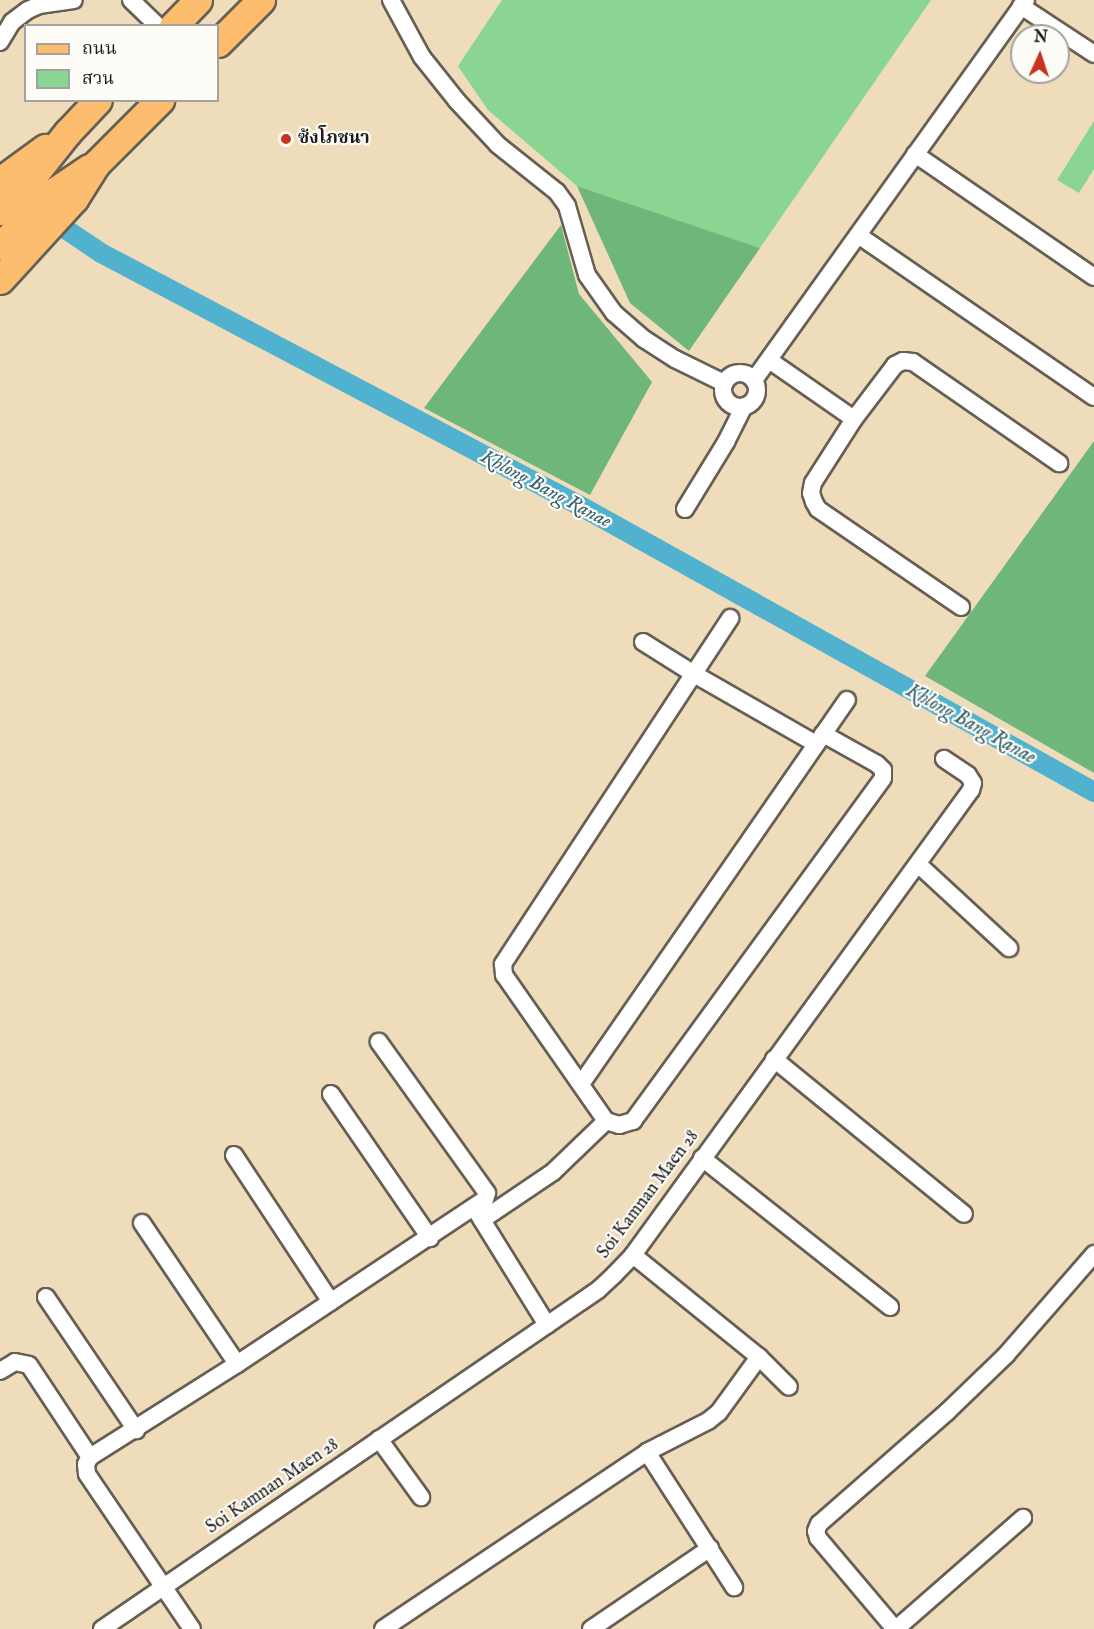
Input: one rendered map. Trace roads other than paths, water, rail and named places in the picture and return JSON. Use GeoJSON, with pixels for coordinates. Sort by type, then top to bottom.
{"type":"FeatureCollection","features":[{"type":"Feature","properties":{"kind":"main road"},"geometry":{"type":"LineString","coordinates":[[174,24],[198,0]]}},
{"type":"Feature","properties":{"kind":"main road"},"geometry":{"type":"LineString","coordinates":[[219,42],[261,0]]}},
{"type":"Feature","properties":{"kind":"main road"},"geometry":{"type":"LineString","coordinates":[[0,280],[15,221],[25,194],[67,133],[96,102]]}},
{"type":"Feature","properties":{"kind":"main road"},"geometry":{"type":"LineString","coordinates":[[0,246],[15,221],[25,194],[96,165],[158,102]]}},
{"type":"Feature","properties":{"kind":"street"},"geometry":{"type":"LineString","coordinates":[[0,42],[12,22],[28,10],[53,1],[74,0]]}},
{"type":"Feature","properties":{"kind":"street"},"geometry":{"type":"LineString","coordinates":[[131,0],[156,24]]}},
{"type":"Feature","properties":{"kind":"street"},"geometry":{"type":"LineString","coordinates":[[392,0],[422,57],[457,101],[498,145],[557,192],[567,206],[587,275],[614,313],[644,339],[675,359],[724,383]]}},
{"type":"Feature","properties":{"kind":"street"},"geometry":{"type":"LineString","coordinates":[[686,508],[726,442],[744,406],[756,396],[754,380],[1024,3],[1094,54]]}},
{"type":"Feature","properties":{"kind":"street"},"geometry":{"type":"LineString","coordinates":[[915,154],[1094,277]]}},
{"type":"Feature","properties":{"kind":"street"},"geometry":{"type":"LineString","coordinates":[[858,235],[1094,397]]}},
{"type":"Feature","properties":{"kind":"street"},"geometry":{"type":"LineString","coordinates":[[769,360],[854,419]]}},
{"type":"Feature","properties":{"kind":"street"},"geometry":{"type":"LineString","coordinates":[[961,607],[818,509],[814,502],[811,494],[813,483],[854,419],[895,365],[903,360],[913,362],[1059,463]]}},
{"type":"Feature","properties":{"kind":"street"},"geometry":{"type":"LineString","coordinates":[[724,383],[736,373],[746,374],[754,380]]}},
{"type":"Feature","properties":{"kind":"street"},"geometry":{"type":"LineString","coordinates":[[724,383],[726,398],[734,405],[744,406]]}},
{"type":"Feature","properties":{"kind":"street"},"geometry":{"type":"LineString","coordinates":[[643,642],[694,675],[820,739],[877,764],[883,770],[883,778],[633,1121],[619,1125],[606,1121],[504,975],[503,964],[694,675],[730,618]]}},
{"type":"Feature","properties":{"kind":"street"},"geometry":{"type":"LineString","coordinates":[[581,1084],[847,700]]}},
{"type":"Feature","properties":{"kind":"street","name":"Soi Kamnan Maen 28"},"geometry":{"type":"LineString","coordinates":[[102,1629],[163,1585],[598,1290],[633,1255],[971,790],[973,783],[968,775],[944,759]]}},
{"type":"Feature","properties":{"kind":"street"},"geometry":{"type":"LineString","coordinates":[[918,864],[1009,948]]}},
{"type":"Feature","properties":{"kind":"street"},"geometry":{"type":"LineString","coordinates":[[379,1042],[486,1193],[478,1214]]}},
{"type":"Feature","properties":{"kind":"street"},"geometry":{"type":"LineString","coordinates":[[774,1059],[964,1214]]}},
{"type":"Feature","properties":{"kind":"street"},"geometry":{"type":"LineString","coordinates":[[331,1094],[430,1238]]}},
{"type":"Feature","properties":{"kind":"street"},"geometry":{"type":"LineString","coordinates":[[192,1629],[87,1474],[86,1464],[90,1457],[237,1365],[430,1238],[553,1172],[606,1121]]}},
{"type":"Feature","properties":{"kind":"street"},"geometry":{"type":"LineString","coordinates":[[234,1155],[331,1302]]}},
{"type":"Feature","properties":{"kind":"street"},"geometry":{"type":"LineString","coordinates":[[702,1158],[890,1307]]}},
{"type":"Feature","properties":{"kind":"street"},"geometry":{"type":"LineString","coordinates":[[478,1214],[547,1325]]}},
{"type":"Feature","properties":{"kind":"street"},"geometry":{"type":"LineString","coordinates":[[142,1223],[237,1365]]}},
{"type":"Feature","properties":{"kind":"street"},"geometry":{"type":"LineString","coordinates":[[1023,1518],[896,1629],[818,1538],[816,1531],[819,1524],[948,1411],[1006,1355],[1094,1254]]}},
{"type":"Feature","properties":{"kind":"street"},"geometry":{"type":"LineString","coordinates":[[633,1255],[759,1357],[789,1387]]}},
{"type":"Feature","properties":{"kind":"street"},"geometry":{"type":"LineString","coordinates":[[46,1297],[136,1430]]}},
{"type":"Feature","properties":{"kind":"street"},"geometry":{"type":"LineString","coordinates":[[383,1629],[647,1452],[708,1421],[719,1412],[759,1357]]}},
{"type":"Feature","properties":{"kind":"street"},"geometry":{"type":"LineString","coordinates":[[0,1371],[15,1362],[28,1365],[90,1457]]}},
{"type":"Feature","properties":{"kind":"street"},"geometry":{"type":"LineString","coordinates":[[379,1439],[421,1497]]}},
{"type":"Feature","properties":{"kind":"street"},"geometry":{"type":"LineString","coordinates":[[647,1452],[734,1587]]}},
{"type":"Feature","properties":{"kind":"street"},"geometry":{"type":"LineString","coordinates":[[591,1629],[710,1548]]}},
{"type":"Feature","properties":{"kind":"waterway","name":"Khlong Bang Ranae"},"geometry":{"type":"LineString","coordinates":[[43,214],[101,253],[584,508],[1094,792]]}},
{"type":"Feature","properties":{"kind":"place","name":"ซ้งโภชนา"},"geometry":{"type":"Point","coordinates":[286,139]}}]}
